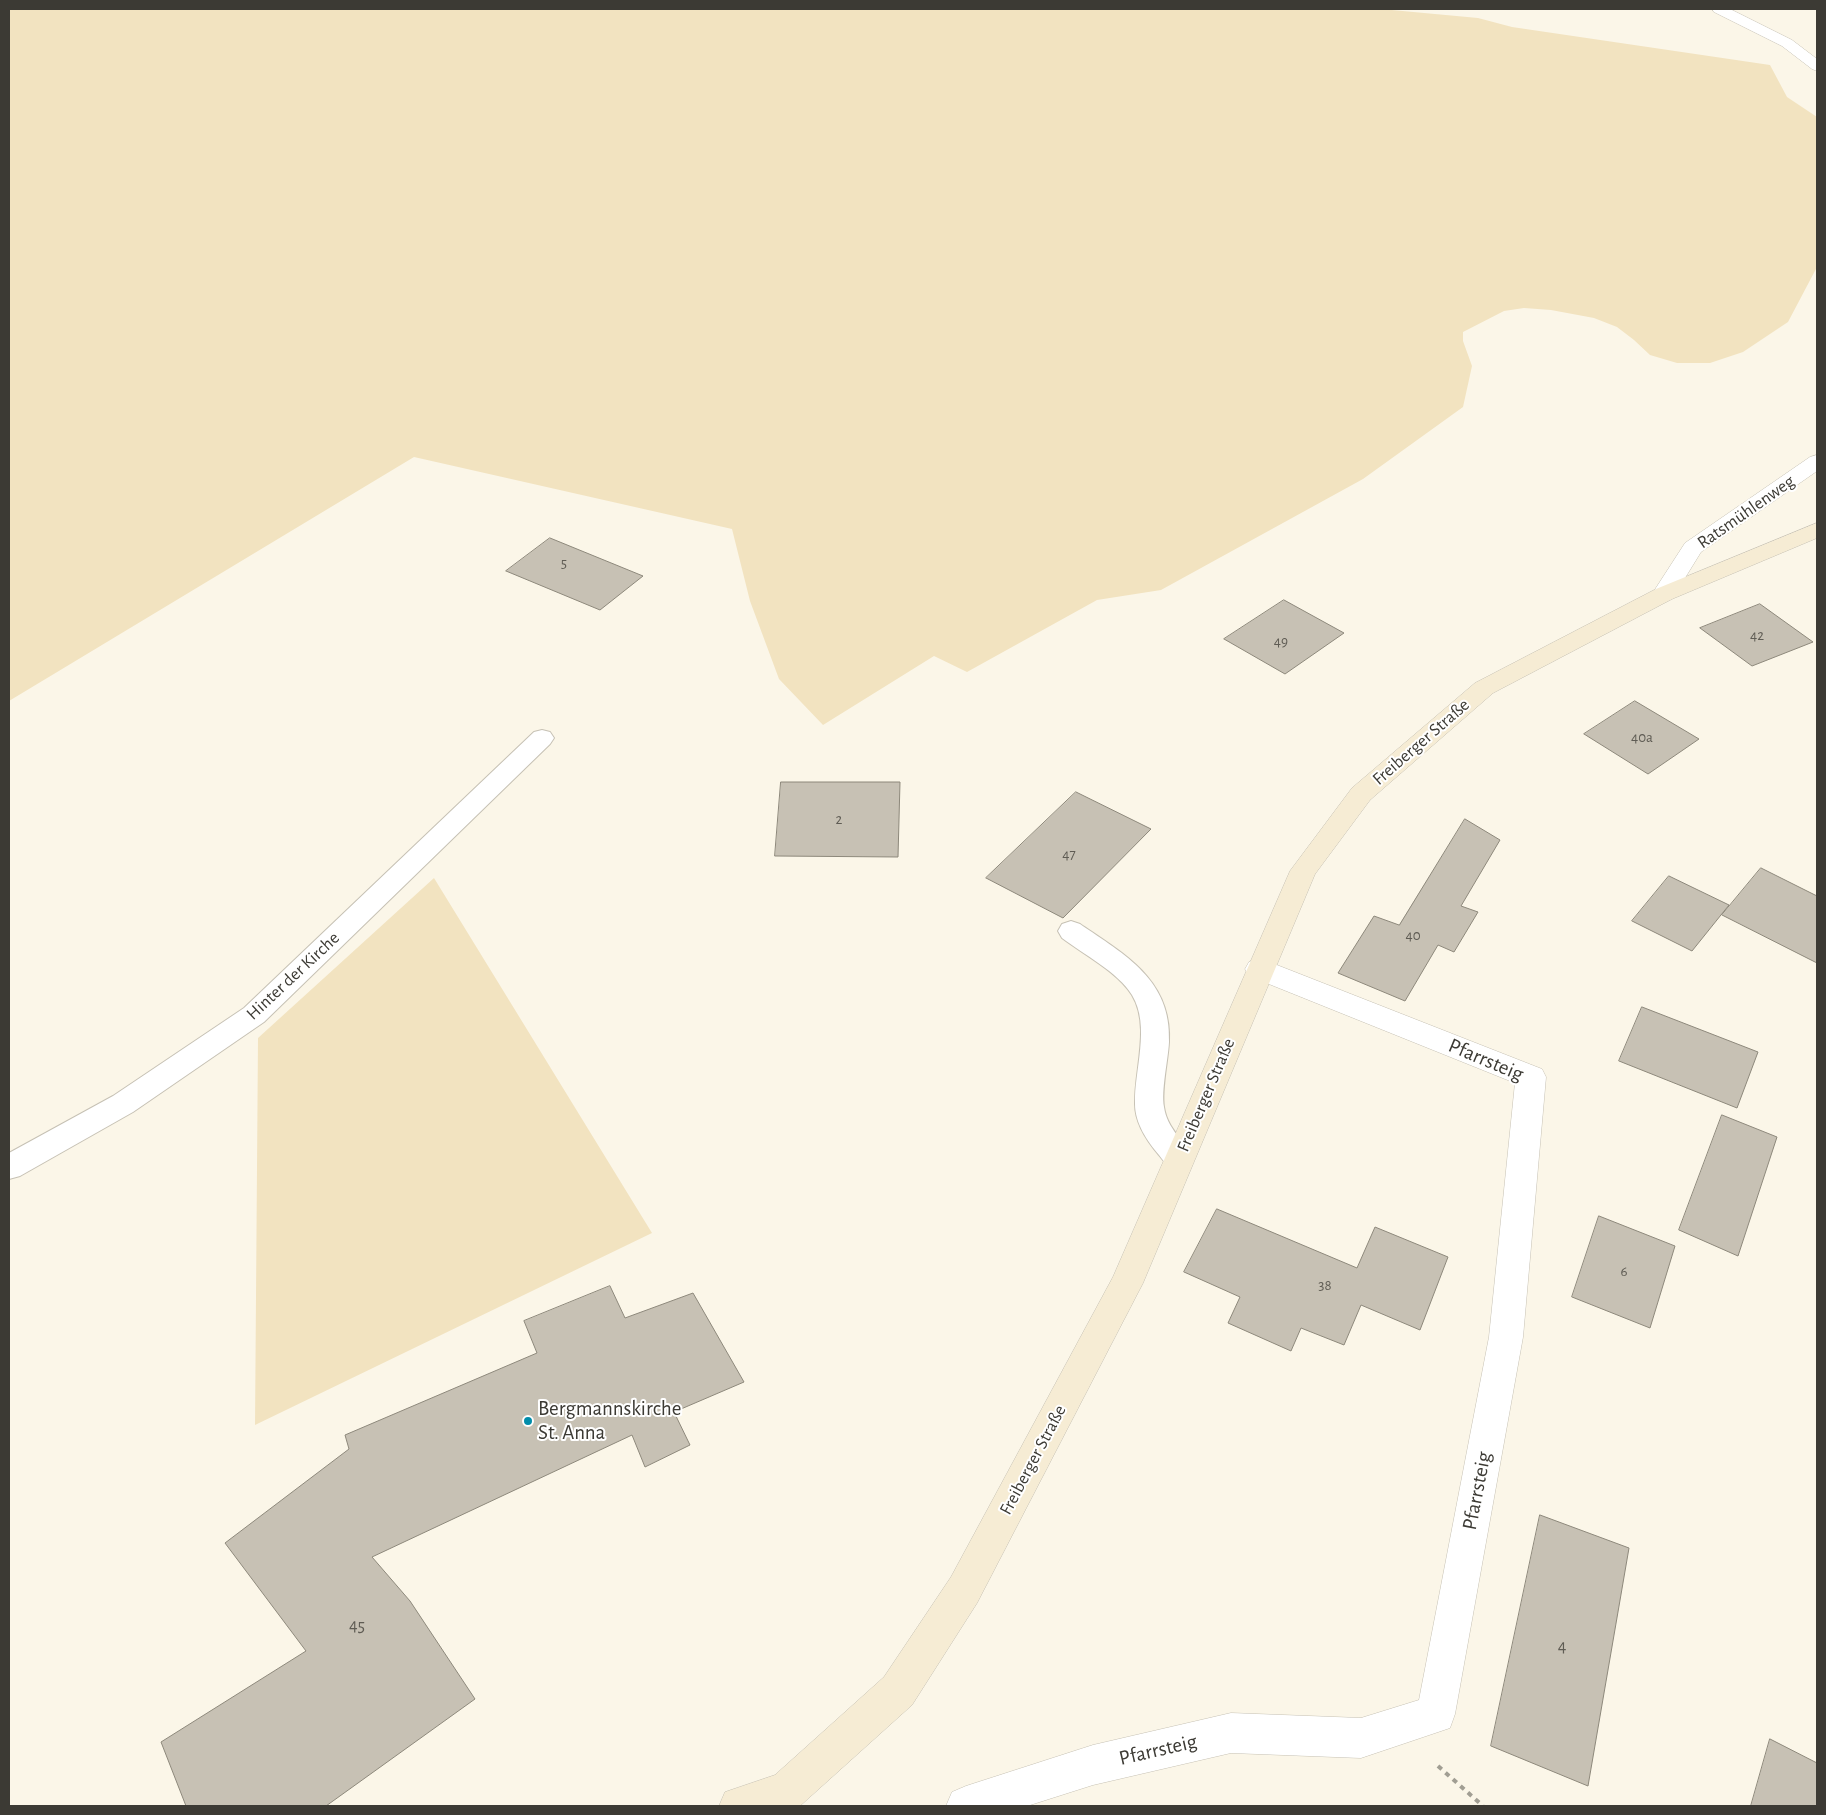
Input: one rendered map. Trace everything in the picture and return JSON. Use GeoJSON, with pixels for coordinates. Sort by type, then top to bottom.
{"type":"FeatureCollection","features":[{"type":"Feature","properties":{"kind":"street"},"geometry":{"type":"LineString","coordinates":[[1719,9],[1787,42],[1817,66]]}},
{"type":"Feature","properties":{"kind":"street","name":"Ratsmühlenweg"},"geometry":{"type":"LineString","coordinates":[[1664,594],[1693,548],[1817,461]]}},
{"type":"Feature","properties":{"kind":"street","name":"Freiberger Straße"},"geometry":{"type":"LineString","coordinates":[[739,1806],[792,1799],[898,1691],[964,1590],[1127,1283],[1259,969],[1303,871],[1361,794],[1484,688],[1664,594],[1817,530]]}},
{"type":"Feature","properties":{"kind":"street","name":"Pfarrsteig"},"geometry":{"type":"LineString","coordinates":[[966,1806],[1093,1765],[1231,1733],[1361,1738],[1436,1714],[1506,1337],[1531,1077],[1259,969]]}},
{"type":"Feature","properties":{"kind":"lane","name":"Hinter der Kirche"},"geometry":{"type":"LineString","coordinates":[[9,1167],[123,1104],[254,1015],[542,738]]}},
{"type":"Feature","properties":{"kind":"lane"},"geometry":{"type":"LineString","coordinates":[[1071,931],[1127,971],[1144,992],[1152,1014],[1155,1040],[1149,1106],[1157,1132],[1179,1158]]}},
{"type":"Feature","properties":{"kind":"shaded area"},"geometry":{"type":"Polygon","coordinates":[[[9,9],[1381,9],[1478,18],[1512,27],[1770,65],[1787,97],[1817,117],[1817,267],[1788,322],[1743,352],[1710,363],[1677,363],[1650,355],[1617,327],[1594,318],[1551,310],[1524,308],[1504,311],[1463,332],[1463,341],[1472,366],[1463,407],[1363,479],[1161,590],[1097,600],[967,672],[934,656],[823,725],[779,679],[750,601],[732,529],[414,457],[9,701],[9,9]]]}},
{"type":"Feature","properties":{"kind":"shaded area"},"geometry":{"type":"Polygon","coordinates":[[[434,878],[652,1233],[255,1425],[258,1038],[434,878]]]}},
{"type":"Feature","properties":{"kind":"building"},"geometry":{"type":"Polygon","coordinates":[[[550,538],[643,576],[600,610],[506,571],[550,538]]]}},
{"type":"Feature","properties":{"kind":"building"},"geometry":{"type":"Polygon","coordinates":[[[1284,600],[1344,633],[1285,674],[1224,639],[1284,600]]]}},
{"type":"Feature","properties":{"kind":"building"},"geometry":{"type":"Polygon","coordinates":[[[1760,604],[1813,642],[1752,666],[1700,628],[1760,604]]]}},
{"type":"Feature","properties":{"kind":"building"},"geometry":{"type":"Polygon","coordinates":[[[1635,701],[1699,739],[1648,774],[1584,734],[1635,701]]]}},
{"type":"Feature","properties":{"kind":"building"},"geometry":{"type":"Polygon","coordinates":[[[781,782],[900,782],[898,857],[775,856],[781,782]]]}},
{"type":"Feature","properties":{"kind":"building"},"geometry":{"type":"Polygon","coordinates":[[[1076,792],[1151,829],[1063,918],[986,878],[1076,792]]]}},
{"type":"Feature","properties":{"kind":"building"},"geometry":{"type":"Polygon","coordinates":[[[1465,819],[1500,840],[1461,906],[1478,912],[1454,952],[1438,945],[1405,1001],[1338,973],[1374,916],[1399,925],[1465,819]]]}},
{"type":"Feature","properties":{"kind":"building"},"geometry":{"type":"Polygon","coordinates":[[[1761,868],[1817,896],[1817,963],[1722,915],[1761,868]]]}},
{"type":"Feature","properties":{"kind":"building"},"geometry":{"type":"Polygon","coordinates":[[[1669,876],[1729,905],[1692,951],[1632,921],[1669,876]]]}},
{"type":"Feature","properties":{"kind":"building"},"geometry":{"type":"Polygon","coordinates":[[[1642,1007],[1758,1052],[1737,1108],[1619,1061],[1642,1007]]]}},
{"type":"Feature","properties":{"kind":"building"},"geometry":{"type":"Polygon","coordinates":[[[1722,1115],[1777,1137],[1738,1256],[1679,1230],[1722,1115]]]}},
{"type":"Feature","properties":{"kind":"building"},"geometry":{"type":"Polygon","coordinates":[[[1217,1209],[1357,1268],[1375,1227],[1448,1257],[1420,1330],[1361,1305],[1344,1345],[1301,1328],[1291,1351],[1228,1323],[1240,1297],[1184,1272],[1217,1209]]]}},
{"type":"Feature","properties":{"kind":"building"},"geometry":{"type":"Polygon","coordinates":[[[1599,1216],[1675,1246],[1650,1328],[1572,1297],[1599,1216]]]}},
{"type":"Feature","properties":{"kind":"building"},"geometry":{"type":"Polygon","coordinates":[[[610,1286],[625,1318],[693,1293],[744,1382],[674,1412],[690,1445],[645,1467],[632,1435],[372,1557],[410,1601],[475,1699],[326,1806],[186,1806],[161,1742],[306,1651],[225,1543],[349,1449],[345,1435],[537,1353],[524,1321],[610,1286]]]}},
{"type":"Feature","properties":{"kind":"building"},"geometry":{"type":"Polygon","coordinates":[[[1540,1515],[1629,1548],[1588,1786],[1491,1746],[1540,1515]]]}},
{"type":"Feature","properties":{"kind":"building"},"geometry":{"type":"Polygon","coordinates":[[[1770,1739],[1817,1763],[1817,1806],[1751,1806],[1770,1739]]]}},
{"type":"Feature","properties":{"kind":"place","name":"Bergmannskirche St. Anna"},"geometry":{"type":"Point","coordinates":[528,1421]}}]}
